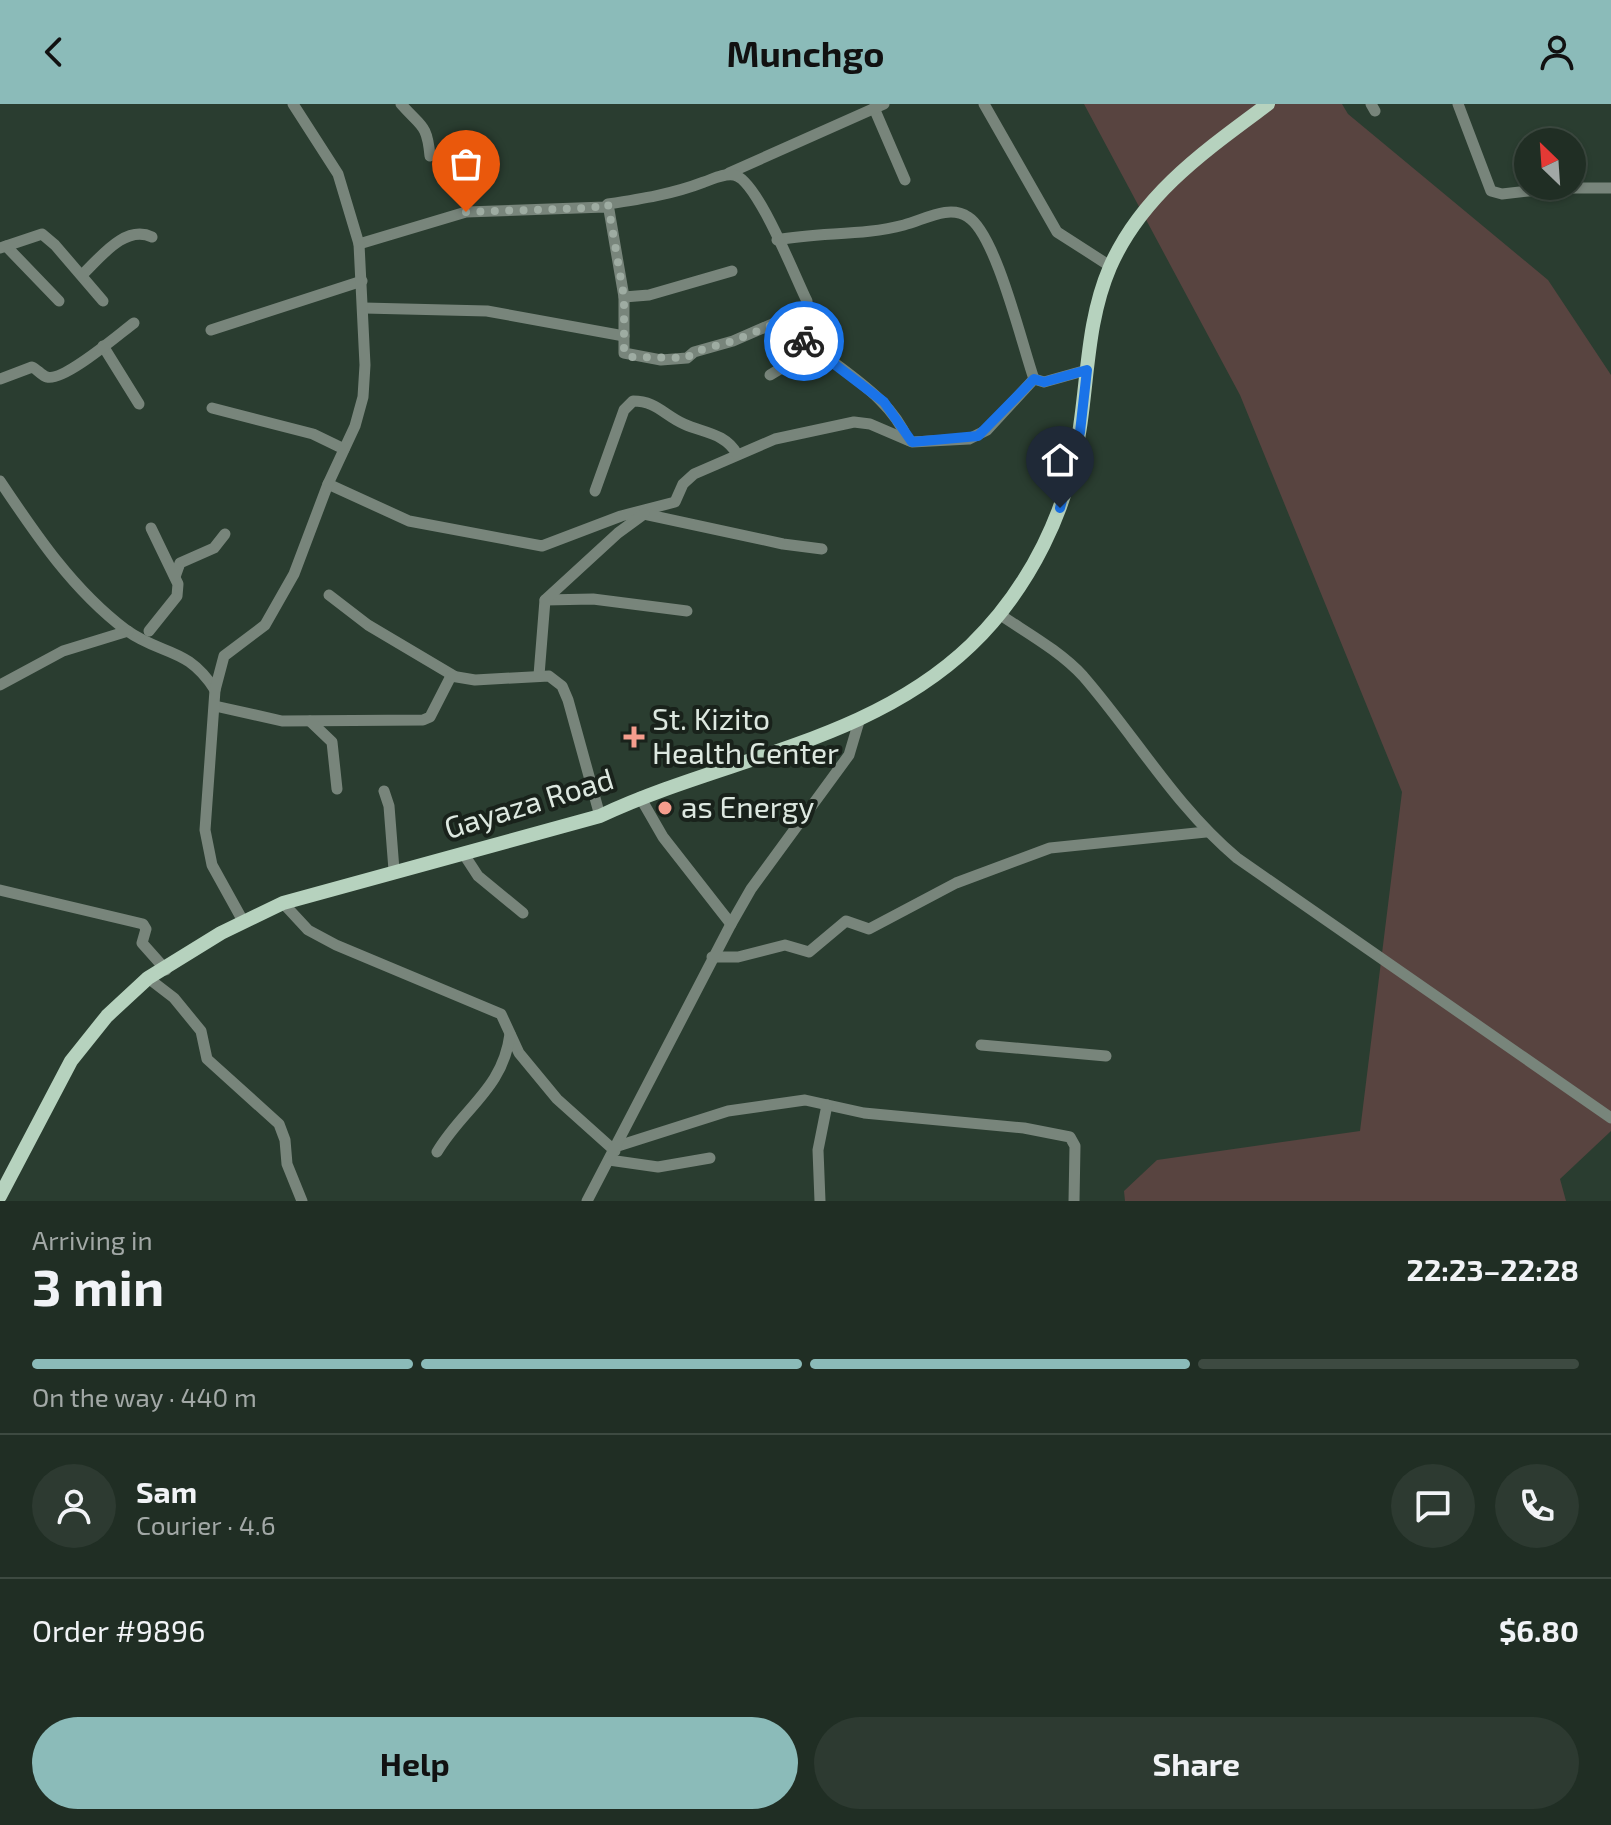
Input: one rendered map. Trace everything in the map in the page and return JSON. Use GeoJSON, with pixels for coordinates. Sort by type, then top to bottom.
{"type":"FeatureCollection","features":[{"type":"Feature","properties":{"kind":"main road","name":"Gayaza Road"},"geometry":{"type":"LineString","coordinates":[[0,1196],[71,1061],[107,1016],[148,978],[166,970],[243,921],[283,903],[394,870],[600,816],[640,797],[778,752],[898,699],[932,677],[971,645],[999,614],[1037,557],[1060,508],[1077,445],[1093,324],[1110,266],[1129,232],[1159,192],[1207,150],[1268,104]]}},
{"type":"Feature","properties":{"kind":"street"},"geometry":{"type":"LineString","coordinates":[[243,921],[212,865],[205,830],[215,690],[224,656],[265,625],[276,609],[363,397],[364,308],[359,244],[338,174],[293,104]]}},
{"type":"Feature","properties":{"kind":"street"},"geometry":{"type":"LineString","coordinates":[[401,104],[423,123],[429,134],[430,156]]}},
{"type":"Feature","properties":{"kind":"street"},"geometry":{"type":"LineString","coordinates":[[984,104],[1057,232],[1110,266]]}},
{"type":"Feature","properties":{"kind":"street"},"geometry":{"type":"LineString","coordinates":[[1458,104],[1491,191],[1502,194],[1555,188],[1611,188]]}},
{"type":"Feature","properties":{"kind":"street"},"geometry":{"type":"LineString","coordinates":[[359,244],[466,212],[591,208],[656,197],[724,174],[879,106],[905,180]]}},
{"type":"Feature","properties":{"kind":"street"},"geometry":{"type":"LineString","coordinates":[[608,204],[624,297],[624,353],[631,357],[687,358],[694,352],[733,341],[802,313],[808,305],[747,183],[737,175],[724,174]]}},
{"type":"Feature","properties":{"kind":"street"},"geometry":{"type":"LineString","coordinates":[[777,240],[904,225],[942,212],[967,215],[977,224],[1004,282],[1034,379]]}},
{"type":"Feature","properties":{"kind":"street"},"geometry":{"type":"LineString","coordinates":[[82,275],[127,236],[142,233],[152,237]]}},
{"type":"Feature","properties":{"kind":"street"},"geometry":{"type":"LineString","coordinates":[[59,301],[3,247],[42,234],[103,301]]}},
{"type":"Feature","properties":{"kind":"street"},"geometry":{"type":"LineString","coordinates":[[624,297],[652,294],[732,271]]}},
{"type":"Feature","properties":{"kind":"street"},"geometry":{"type":"LineString","coordinates":[[211,330],[362,281]]}},
{"type":"Feature","properties":{"kind":"street"},"geometry":{"type":"LineString","coordinates":[[364,308],[487,311],[624,336]]}},
{"type":"Feature","properties":{"kind":"street"},"geometry":{"type":"LineString","coordinates":[[787,319],[813,349],[844,368],[869,393],[895,412],[908,440]]}},
{"type":"Feature","properties":{"kind":"street"},"geometry":{"type":"LineString","coordinates":[[0,379],[32,367],[46,377],[57,376],[134,323]]}},
{"type":"Feature","properties":{"kind":"street"},"geometry":{"type":"LineString","coordinates":[[103,346],[139,404]]}},
{"type":"Feature","properties":{"kind":"street"},"geometry":{"type":"LineString","coordinates":[[770,375],[813,349]]}},
{"type":"Feature","properties":{"kind":"street"},"geometry":{"type":"LineString","coordinates":[[1034,379],[1044,382],[1087,370]]}},
{"type":"Feature","properties":{"kind":"street"},"geometry":{"type":"LineString","coordinates":[[328,484],[409,521],[542,546],[675,502],[683,484],[694,474],[775,439],[854,422],[870,424],[908,440],[969,439],[978,436],[1034,379]]}},
{"type":"Feature","properties":{"kind":"street"},"geometry":{"type":"LineString","coordinates":[[595,491],[624,410],[633,401],[648,401],[683,424],[724,439],[737,454]]}},
{"type":"Feature","properties":{"kind":"street"},"geometry":{"type":"LineString","coordinates":[[212,408],[313,434],[344,449]]}},
{"type":"Feature","properties":{"kind":"street"},"geometry":{"type":"LineString","coordinates":[[0,481],[56,562],[128,631],[193,661],[215,690]]}},
{"type":"Feature","properties":{"kind":"street"},"geometry":{"type":"LineString","coordinates":[[539,675],[545,600],[618,533],[648,512],[783,544],[822,549]]}},
{"type":"Feature","properties":{"kind":"street"},"geometry":{"type":"LineString","coordinates":[[149,631],[177,596],[175,577],[151,528]]}},
{"type":"Feature","properties":{"kind":"street"},"geometry":{"type":"LineString","coordinates":[[175,577],[180,563],[214,548],[225,534]]}},
{"type":"Feature","properties":{"kind":"street"},"geometry":{"type":"LineString","coordinates":[[329,595],[368,625],[454,676],[475,680],[539,675],[555,678],[562,686],[600,816]]}},
{"type":"Feature","properties":{"kind":"street"},"geometry":{"type":"LineString","coordinates":[[545,600],[593,599],[687,611]]}},
{"type":"Feature","properties":{"kind":"street"},"geometry":{"type":"LineString","coordinates":[[999,614],[1081,674],[1206,832],[1296,900],[1611,1118]]}},
{"type":"Feature","properties":{"kind":"street"},"geometry":{"type":"LineString","coordinates":[[0,685],[38,662],[128,631]]}},
{"type":"Feature","properties":{"kind":"street"},"geometry":{"type":"LineString","coordinates":[[215,706],[282,721],[423,720],[430,717],[446,680],[454,676]]}},
{"type":"Feature","properties":{"kind":"street"},"geometry":{"type":"LineString","coordinates":[[587,1201],[712,957],[751,889],[849,755],[860,718]]}},
{"type":"Feature","properties":{"kind":"street"},"geometry":{"type":"LineString","coordinates":[[310,721],[332,742],[337,789]]}},
{"type":"Feature","properties":{"kind":"street"},"geometry":{"type":"LineString","coordinates":[[384,791],[390,817],[394,870]]}},
{"type":"Feature","properties":{"kind":"street"},"geometry":{"type":"LineString","coordinates":[[640,797],[663,837],[731,924]]}},
{"type":"Feature","properties":{"kind":"street"},"geometry":{"type":"LineString","coordinates":[[712,957],[738,957],[785,945],[809,952],[846,921],[869,929],[956,883],[1050,848],[1206,832]]}},
{"type":"Feature","properties":{"kind":"street"},"geometry":{"type":"LineString","coordinates":[[463,853],[478,876],[523,913]]}},
{"type":"Feature","properties":{"kind":"street"},"geometry":{"type":"LineString","coordinates":[[0,890],[132,918],[146,929],[142,943],[144,948],[166,970]]}},
{"type":"Feature","properties":{"kind":"street"},"geometry":{"type":"LineString","coordinates":[[283,903],[308,930],[336,945],[501,1014],[519,1053],[557,1099],[614,1152],[658,1167],[710,1158]]}},
{"type":"Feature","properties":{"kind":"street"},"geometry":{"type":"LineString","coordinates":[[148,978],[174,998],[201,1031],[207,1059],[279,1124],[285,1140],[287,1164],[302,1201]]}},
{"type":"Feature","properties":{"kind":"street"},"geometry":{"type":"LineString","coordinates":[[437,1152],[492,1087],[508,1053],[510,1033]]}},
{"type":"Feature","properties":{"kind":"street"},"geometry":{"type":"LineString","coordinates":[[981,1045],[1106,1056]]}},
{"type":"Feature","properties":{"kind":"street"},"geometry":{"type":"LineString","coordinates":[[614,1152],[728,1111],[805,1100],[864,1113],[1024,1128],[1070,1137],[1075,1146],[1074,1201]]}},
{"type":"Feature","properties":{"kind":"street"},"geometry":{"type":"LineString","coordinates":[[820,1201],[818,1150],[827,1105]]}},
{"type":"Feature","properties":{"kind":"shaded area"},"geometry":{"type":"Polygon","coordinates":[[[1084,104],[1342,104],[1348,114],[1548,280],[1611,375],[1611,1131],[1560,1179],[1566,1201],[1125,1201],[1124,1191],[1157,1160],[1360,1131],[1402,792],[1240,395],[1084,104]]]}},
{"type":"Feature","properties":{"kind":"way so far"},"geometry":{"type":"LineString","coordinates":[[466,212],[591,208],[608,204],[624,297],[624,353],[631,357],[661,360],[687,358],[694,352],[733,341],[787,319],[804,341]]}},
{"type":"Feature","properties":{"kind":"place","name":"St. Kizito Health Center"},"geometry":{"type":"Point","coordinates":[634,737]}},
{"type":"Feature","properties":{"kind":"place","name":"as Energy"},"geometry":{"type":"Point","coordinates":[665,808]}},
{"type":"Feature","properties":{"kind":"route"},"geometry":{"type":"LineString","coordinates":[[804,341],[844,368],[869,393],[895,412],[908,440],[912,442],[978,436],[1034,379],[1044,382],[1087,370],[1080,432],[1060,508]]}}]}
